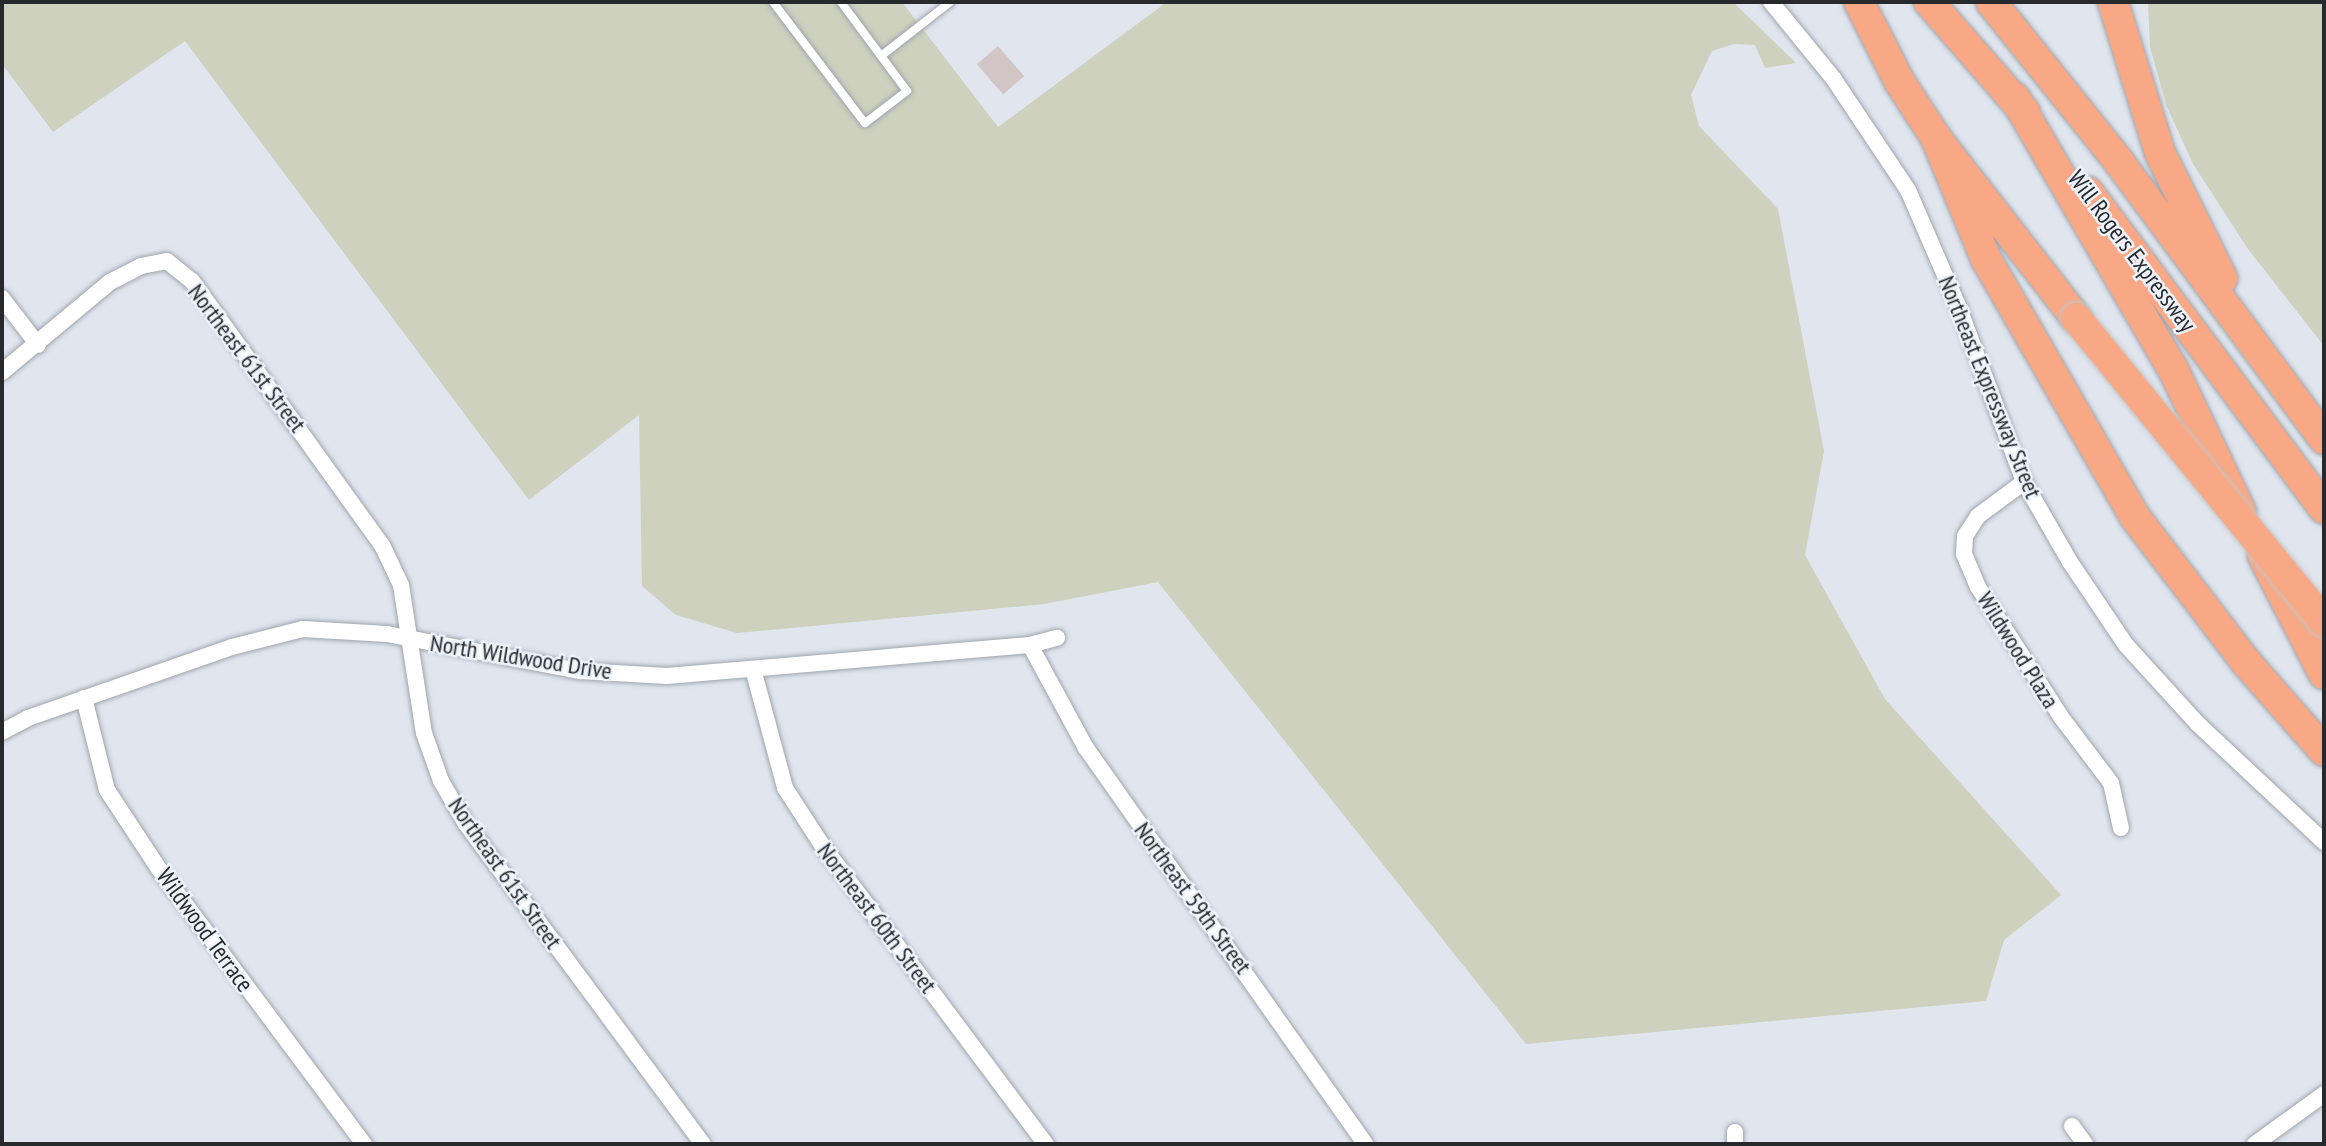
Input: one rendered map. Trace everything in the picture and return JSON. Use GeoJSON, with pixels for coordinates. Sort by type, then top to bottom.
{"type":"FeatureCollection","features":[{"type":"Feature","properties":{"kind":"highway"},"geometry":{"type":"LineString","coordinates":[[1859,2],[1871,30],[1936,138],[2076,318],[2324,622]]}},
{"type":"Feature","properties":{"kind":"highway","name":"Will Rogers Expressway"},"geometry":{"type":"LineString","coordinates":[[1929,2],[2015,98],[2324,509]]}},
{"type":"Feature","properties":{"kind":"highway","name":"Will Rogers Expressway"},"geometry":{"type":"LineString","coordinates":[[1991,2],[2111,151],[2324,439]]}},
{"type":"Feature","properties":{"kind":"highway"},"geometry":{"type":"LineString","coordinates":[[2113,2],[2160,153],[2258,350]]}},
{"type":"Feature","properties":{"kind":"highway"},"geometry":{"type":"LineString","coordinates":[[2015,98],[2174,371],[2324,674]]}},
{"type":"Feature","properties":{"kind":"highway"},"geometry":{"type":"LineString","coordinates":[[1936,138],[1986,259],[2135,517],[2245,661],[2324,751]]}},
{"type":"Feature","properties":{"kind":"street","name":"Northeast Expressway Street"},"geometry":{"type":"LineString","coordinates":[[1771,2],[1833,78],[1908,190],[1959,308],[2024,482],[2070,562],[2126,645],[2198,724],[2324,842]]}},
{"type":"Feature","properties":{"kind":"street","name":"Northeast 61st Street"},"geometry":{"type":"LineString","coordinates":[[38,345],[110,282],[141,266],[167,261],[192,281],[363,515],[401,585],[413,640],[424,733],[441,781],[467,824],[703,1144]]}},
{"type":"Feature","properties":{"kind":"street"},"geometry":{"type":"LineString","coordinates":[[2,298],[38,345],[2,372]]}},
{"type":"Feature","properties":{"kind":"street","name":"Wildwood Plaza"},"geometry":{"type":"LineString","coordinates":[[2024,482],[1978,516],[1965,536],[1964,554],[1978,587],[2023,658],[2111,783],[2121,828]]}},
{"type":"Feature","properties":{"kind":"street","name":"North Wildwood Drive"},"geometry":{"type":"LineString","coordinates":[[2,732],[84,698],[232,647],[303,629],[413,640],[580,671],[667,676],[1030,645],[1057,638]]}},
{"type":"Feature","properties":{"kind":"street","name":"Northeast 59th Street"},"geometry":{"type":"LineString","coordinates":[[1030,645],[1086,748],[1365,1144]]}},
{"type":"Feature","properties":{"kind":"street","name":"Northeast 60th Street"},"geometry":{"type":"LineString","coordinates":[[753,668],[785,788],[822,845],[1046,1144]]}},
{"type":"Feature","properties":{"kind":"street","name":"Wildwood Terrace"},"geometry":{"type":"LineString","coordinates":[[84,698],[107,790],[159,869],[364,1144]]}},
{"type":"Feature","properties":{"kind":"street"},"geometry":{"type":"LineString","coordinates":[[2255,1144],[2324,1094]]}},
{"type":"Feature","properties":{"kind":"street"},"geometry":{"type":"LineString","coordinates":[[2072,1126],[2085,1144]]}},
{"type":"Feature","properties":{"kind":"lane"},"geometry":{"type":"LineString","coordinates":[[773,2],[865,123],[907,91],[841,2]]}},
{"type":"Feature","properties":{"kind":"lane"},"geometry":{"type":"LineString","coordinates":[[881,56],[950,2]]}},
{"type":"Feature","properties":{"kind":"green space"},"geometry":{"type":"Polygon","coordinates":[[[2,2],[902,2],[998,127],[1167,2],[1733,2],[1796,63],[1765,68],[1755,45],[1734,44],[1712,51],[1691,95],[1699,126],[1778,209],[1824,451],[1805,555],[1885,699],[2061,895],[2004,940],[1986,1001],[1526,1044],[1158,582],[1044,604],[737,633],[676,615],[642,586],[639,415],[529,500],[185,41],[53,132],[2,64],[2,2]]]}},
{"type":"Feature","properties":{"kind":"green space"},"geometry":{"type":"Polygon","coordinates":[[[2148,2],[2324,2],[2324,346],[2248,249],[2193,164],[2167,107],[2150,47],[2148,2]]]}},
{"type":"Feature","properties":{"kind":"building"},"geometry":{"type":"Polygon","coordinates":[[[998,46],[1024,76],[1003,95],[977,64],[998,46]]]}}]}
